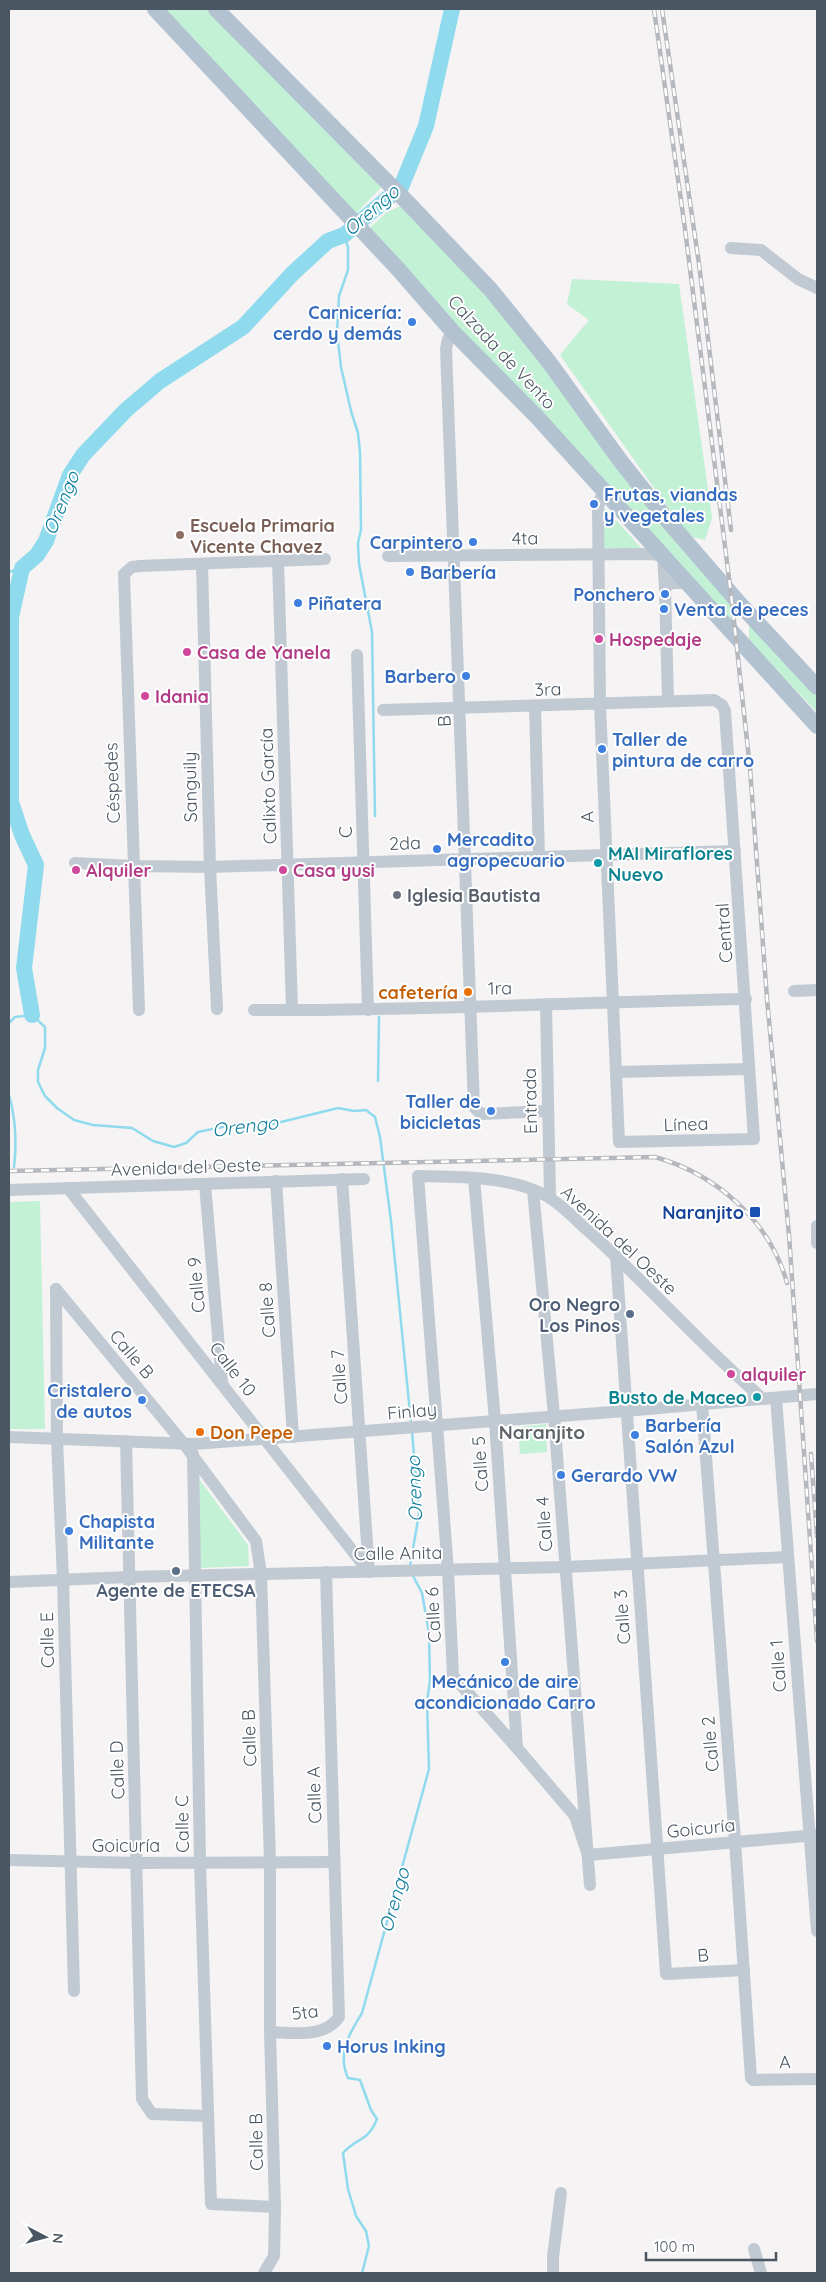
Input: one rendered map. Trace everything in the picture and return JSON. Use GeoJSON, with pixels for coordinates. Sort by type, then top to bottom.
{"type":"FeatureCollection","features":[{"type":"Feature","properties":{"kind":"main road","name":"Calzada de Vento"},"geometry":{"type":"LineString","coordinates":[[155,9],[369,238],[453,332],[537,417],[817,726]]}},
{"type":"Feature","properties":{"kind":"main road","name":"Calzada de Vento"},"geometry":{"type":"LineString","coordinates":[[216,9],[380,174],[491,290],[550,362],[619,459],[668,521],[739,603],[817,686]]}},
{"type":"Feature","properties":{"kind":"street"},"geometry":{"type":"LineString","coordinates":[[731,248],[761,250],[798,279],[817,288]]}},
{"type":"Feature","properties":{"kind":"street","name":"B"},"geometry":{"type":"LineString","coordinates":[[453,332],[448,339],[446,349],[461,709],[474,1107],[476,1112],[480,1114],[548,1111]]}},
{"type":"Feature","properties":{"kind":"street","name":"A"},"geometry":{"type":"LineString","coordinates":[[606,493],[600,499],[598,508],[600,705],[611,1001],[619,1142]]}},
{"type":"Feature","properties":{"kind":"street","name":"4ta"},"geometry":{"type":"LineString","coordinates":[[388,556],[455,557],[598,554],[653,554],[663,556]]}},
{"type":"Feature","properties":{"kind":"street"},"geometry":{"type":"LineString","coordinates":[[663,556],[668,700]]}},
{"type":"Feature","properties":{"kind":"street"},"geometry":{"type":"LineString","coordinates":[[202,564],[325,559]]}},
{"type":"Feature","properties":{"kind":"street","name":"Calixto García"},"geometry":{"type":"LineString","coordinates":[[278,560],[292,1010]]}},
{"type":"Feature","properties":{"kind":"street","name":"Céspedes"},"geometry":{"type":"LineString","coordinates":[[139,1010],[122,580],[126,570],[140,566],[202,564]]}},
{"type":"Feature","properties":{"kind":"street","name":"Sanguily"},"geometry":{"type":"LineString","coordinates":[[202,564],[210,867],[216,1009]]}},
{"type":"Feature","properties":{"kind":"street"},"geometry":{"type":"LineString","coordinates":[[665,588],[671,583],[688,584]]}},
{"type":"Feature","properties":{"kind":"street","name":"C"},"geometry":{"type":"LineString","coordinates":[[357,655],[368,1010]]}},
{"type":"Feature","properties":{"kind":"street","name":"3ra"},"geometry":{"type":"LineString","coordinates":[[383,710],[600,705],[668,700],[714,700]]}},
{"type":"Feature","properties":{"kind":"street","name":"Central"},"geometry":{"type":"LineString","coordinates":[[714,700],[722,705],[725,711],[754,1139]]}},
{"type":"Feature","properties":{"kind":"street"},"geometry":{"type":"LineString","coordinates":[[535,706],[539,858]]}},
{"type":"Feature","properties":{"kind":"street","name":"2da"},"geometry":{"type":"LineString","coordinates":[[75,863],[210,867],[735,851]]}},
{"type":"Feature","properties":{"kind":"street"},"geometry":{"type":"LineString","coordinates":[[794,991],[817,990]]}},
{"type":"Feature","properties":{"kind":"street","name":"1ra"},"geometry":{"type":"LineString","coordinates":[[254,1010],[368,1010],[611,1001],[746,999]]}},
{"type":"Feature","properties":{"kind":"street","name":"Entrada"},"geometry":{"type":"LineString","coordinates":[[546,1004],[550,1197]]}},
{"type":"Feature","properties":{"kind":"street"},"geometry":{"type":"LineString","coordinates":[[616,1072],[749,1070]]}},
{"type":"Feature","properties":{"kind":"street","name":"Línea"},"geometry":{"type":"LineString","coordinates":[[619,1142],[754,1139]]}},
{"type":"Feature","properties":{"kind":"street","name":"Avenida del Oeste"},"geometry":{"type":"LineString","coordinates":[[418,1176],[474,1178],[502,1182],[533,1190],[550,1197],[770,1399]]}},
{"type":"Feature","properties":{"kind":"street","name":"Calle 6"},"geometry":{"type":"LineString","coordinates":[[418,1176],[448,1570],[453,1676],[575,1816],[588,1855]]}},
{"type":"Feature","properties":{"kind":"street","name":"Calle 5"},"geometry":{"type":"LineString","coordinates":[[474,1178],[495,1421],[517,1748]]}},
{"type":"Feature","properties":{"kind":"street","name":"Calle 7"},"geometry":{"type":"LineString","coordinates":[[342,1179],[361,1432],[369,1572]]}},
{"type":"Feature","properties":{"kind":"street","name":"Avenida del Oeste"},"geometry":{"type":"LineString","coordinates":[[9,1190],[364,1179]]}},
{"type":"Feature","properties":{"kind":"street","name":"Calle 8"},"geometry":{"type":"LineString","coordinates":[[276,1181],[294,1437]]}},
{"type":"Feature","properties":{"kind":"street","name":"Calle 9"},"geometry":{"type":"LineString","coordinates":[[205,1184],[222,1383]]}},
{"type":"Feature","properties":{"kind":"street","name":"Calle 10"},"geometry":{"type":"LineString","coordinates":[[68,1188],[369,1572]]}},
{"type":"Feature","properties":{"kind":"street","name":"Calle 4"},"geometry":{"type":"LineString","coordinates":[[533,1190],[554,1416],[588,1855]]}},
{"type":"Feature","properties":{"kind":"street"},"geometry":{"type":"LineString","coordinates":[[817,1226],[817,1243]]}},
{"type":"Feature","properties":{"kind":"street","name":"Calle 3"},"geometry":{"type":"LineString","coordinates":[[616,1256],[625,1411],[666,1974]]}},
{"type":"Feature","properties":{"kind":"street","name":"Calle E"},"geometry":{"type":"LineString","coordinates":[[56,1289],[57,1439],[63,1580],[74,1991]]}},
{"type":"Feature","properties":{"kind":"street","name":"Calle B"},"geometry":{"type":"LineString","coordinates":[[56,1289],[190,1448],[256,1541],[261,1574],[270,1861],[270,2032],[275,2207],[274,2256],[264,2273]]}},
{"type":"Feature","properties":{"kind":"street","name":"Finlay"},"geometry":{"type":"LineString","coordinates":[[9,1436],[126,1441],[190,1448],[264,1439],[421,1428],[817,1394]]}},
{"type":"Feature","properties":{"kind":"street","name":"Calle 1"},"geometry":{"type":"LineString","coordinates":[[770,1399],[788,1557],[813,1836],[817,1931]]}},
{"type":"Feature","properties":{"kind":"street","name":"Calle 2"},"geometry":{"type":"LineString","coordinates":[[702,1404],[736,1841],[751,2078],[753,2080]]}},
{"type":"Feature","properties":{"kind":"street","name":"Calle D"},"geometry":{"type":"LineString","coordinates":[[126,1441],[142,2099],[152,2114],[207,2116]]}},
{"type":"Feature","properties":{"kind":"street","name":"Calle C"},"geometry":{"type":"LineString","coordinates":[[190,1448],[207,2116],[211,2204],[275,2207]]}},
{"type":"Feature","properties":{"kind":"street","name":"Calle Anita"},"geometry":{"type":"LineString","coordinates":[[9,1582],[129,1577],[565,1567],[788,1557]]}},
{"type":"Feature","properties":{"kind":"street","name":"Calle A"},"geometry":{"type":"LineString","coordinates":[[326,1572],[339,2017]]}},
{"type":"Feature","properties":{"kind":"street","name":"Goicuría"},"geometry":{"type":"LineString","coordinates":[[588,1855],[813,1836]]}},
{"type":"Feature","properties":{"kind":"street"},"geometry":{"type":"LineString","coordinates":[[588,1855],[590,1885]]}},
{"type":"Feature","properties":{"kind":"street","name":"Goicuría"},"geometry":{"type":"LineString","coordinates":[[9,1860],[137,1863],[334,1862]]}},
{"type":"Feature","properties":{"kind":"street","name":"B"},"geometry":{"type":"LineString","coordinates":[[666,1974],[669,1976],[744,1970]]}},
{"type":"Feature","properties":{"kind":"street","name":"5ta"},"geometry":{"type":"LineString","coordinates":[[270,2032],[309,2033],[333,2026],[339,2017]]}},
{"type":"Feature","properties":{"kind":"street","name":"A"},"geometry":{"type":"LineString","coordinates":[[753,2080],[817,2079]]}},
{"type":"Feature","properties":{"kind":"street"},"geometry":{"type":"LineString","coordinates":[[553,2273],[553,2257],[561,2193]]}},
{"type":"Feature","properties":{"kind":"street"},"geometry":{"type":"LineString","coordinates":[[754,2249],[761,2273]]}},
{"type":"Feature","properties":{"kind":"green space"},"geometry":{"type":"Polygon","coordinates":[[[155,9],[216,9],[387,181],[351,219],[155,9]]]}},
{"type":"Feature","properties":{"kind":"green space"},"geometry":{"type":"Polygon","coordinates":[[[408,203],[491,290],[731,594],[736,638],[364,233],[387,212],[408,203]]]}},
{"type":"Feature","properties":{"kind":"green space"},"geometry":{"type":"Polygon","coordinates":[[[572,279],[679,284],[712,518],[705,540],[688,536],[560,355],[589,320],[567,304],[572,279]]]}},
{"type":"Feature","properties":{"kind":"green space"},"geometry":{"type":"Polygon","coordinates":[[[601,509],[606,509],[643,550],[601,548],[601,509]]]}},
{"type":"Feature","properties":{"kind":"green space"},"geometry":{"type":"Polygon","coordinates":[[[749,621],[817,695],[817,712],[749,642],[749,621]]]}},
{"type":"Feature","properties":{"kind":"green space"},"geometry":{"type":"Polygon","coordinates":[[[40,1201],[45,1429],[9,1429],[9,1202],[40,1201]]]}},
{"type":"Feature","properties":{"kind":"green space"},"geometry":{"type":"Polygon","coordinates":[[[546,1424],[547,1452],[520,1454],[518,1427],[546,1424]]]}},
{"type":"Feature","properties":{"kind":"green space"},"geometry":{"type":"Polygon","coordinates":[[[199,1479],[248,1545],[249,1566],[199,1568],[199,1479]]]}},
{"type":"Feature","properties":{"kind":"waterway","name":"Orengo"},"geometry":{"type":"LineString","coordinates":[[32,1015],[24,968],[36,865],[22,835],[11,802],[11,617],[22,568],[37,555],[46,541],[70,475],[83,455],[126,410],[160,381],[243,327],[293,273],[328,241],[344,235],[401,187],[426,126],[452,9]]}},
{"type":"Feature","properties":{"kind":"waterway"},"geometry":{"type":"LineString","coordinates":[[344,235],[348,247],[348,270],[339,296],[337,333],[341,367],[358,433],[360,452],[361,530],[358,543],[359,564],[372,632],[375,816]]}},
{"type":"Feature","properties":{"kind":"waterway"},"geometry":{"type":"LineString","coordinates":[[9,572],[22,568]]}},
{"type":"Feature","properties":{"kind":"waterway","name":"Orengo"},"geometry":{"type":"LineString","coordinates":[[9,1023],[15,1017],[32,1015],[45,1027],[45,1048],[38,1070],[38,1082],[45,1096],[57,1108],[74,1120],[93,1125],[132,1128],[153,1141],[174,1147],[186,1143],[198,1132],[237,1124],[273,1124],[338,1108],[354,1111],[366,1110],[375,1117],[380,1137],[391,1221],[411,1423]]}},
{"type":"Feature","properties":{"kind":"waterway"},"geometry":{"type":"LineString","coordinates":[[378,1081],[379,1017]]}},
{"type":"Feature","properties":{"kind":"waterway"},"geometry":{"type":"LineString","coordinates":[[9,1095],[15,1131],[14,1167]]}},
{"type":"Feature","properties":{"kind":"waterway","name":"Orengo"},"geometry":{"type":"LineString","coordinates":[[410,1566],[419,1514],[412,1431]]}},
{"type":"Feature","properties":{"kind":"waterway","name":"Orengo"},"geometry":{"type":"LineString","coordinates":[[362,2273],[369,2246],[366,2231],[356,2216],[348,2189],[343,2153],[366,2136],[377,2119],[371,2110],[360,2080],[348,2078],[345,2069],[344,2052],[349,2036],[362,2013],[429,1769],[427,1702],[430,1681],[429,1633],[422,1593],[412,1574]]}},
{"type":"Feature","properties":{"kind":"railway"},"geometry":{"type":"LineString","coordinates":[[654,9],[685,229],[731,594],[750,768],[767,999],[789,1235],[817,1641]]}},
{"type":"Feature","properties":{"kind":"railway"},"geometry":{"type":"LineString","coordinates":[[662,9],[699,264],[731,530]]}},
{"type":"Feature","properties":{"kind":"railway"},"geometry":{"type":"LineString","coordinates":[[9,1171],[655,1157],[699,1175],[738,1203],[754,1220],[768,1240],[779,1260],[787,1283]]}},
{"type":"Feature","properties":{"kind":"railway"},"geometry":{"type":"LineString","coordinates":[[811,1454],[817,1536]]}},
{"type":"Feature","properties":{"kind":"place","name":"Carnicería: cerdo y demás"},"geometry":{"type":"Point","coordinates":[412,322]}},
{"type":"Feature","properties":{"kind":"place","name":"Frutas, viandas y vegetales"},"geometry":{"type":"Point","coordinates":[594,504]}},
{"type":"Feature","properties":{"kind":"place","name":"Escuela Primaria Vicente Chavez"},"geometry":{"type":"Point","coordinates":[180,535]}},
{"type":"Feature","properties":{"kind":"place","name":"Carpintero"},"geometry":{"type":"Point","coordinates":[473,542]}},
{"type":"Feature","properties":{"kind":"place","name":"Barbería"},"geometry":{"type":"Point","coordinates":[410,572]}},
{"type":"Feature","properties":{"kind":"place","name":"Ponchero"},"geometry":{"type":"Point","coordinates":[665,594]}},
{"type":"Feature","properties":{"kind":"place","name":"Piñatera"},"geometry":{"type":"Point","coordinates":[298,603]}},
{"type":"Feature","properties":{"kind":"place","name":"Venta de peces"},"geometry":{"type":"Point","coordinates":[664,609]}},
{"type":"Feature","properties":{"kind":"place","name":"Hospedaje"},"geometry":{"type":"Point","coordinates":[599,639]}},
{"type":"Feature","properties":{"kind":"place","name":"Casa de Yanela"},"geometry":{"type":"Point","coordinates":[187,652]}},
{"type":"Feature","properties":{"kind":"place","name":"Barbero"},"geometry":{"type":"Point","coordinates":[466,676]}},
{"type":"Feature","properties":{"kind":"place","name":"Idania"},"geometry":{"type":"Point","coordinates":[145,696]}},
{"type":"Feature","properties":{"kind":"place","name":"Taller de pintura de carro"},"geometry":{"type":"Point","coordinates":[602,749]}},
{"type":"Feature","properties":{"kind":"place","name":"Mercadito agropecuario"},"geometry":{"type":"Point","coordinates":[437,849]}},
{"type":"Feature","properties":{"kind":"place","name":"MAI Miraflores Nuevo"},"geometry":{"type":"Point","coordinates":[598,863]}},
{"type":"Feature","properties":{"kind":"place","name":"Alquiler"},"geometry":{"type":"Point","coordinates":[76,870]}},
{"type":"Feature","properties":{"kind":"place","name":"Casa yusi"},"geometry":{"type":"Point","coordinates":[283,870]}},
{"type":"Feature","properties":{"kind":"place","name":"Iglesia Bautista"},"geometry":{"type":"Point","coordinates":[397,895]}},
{"type":"Feature","properties":{"kind":"place","name":"cafetería"},"geometry":{"type":"Point","coordinates":[468,992]}},
{"type":"Feature","properties":{"kind":"place","name":"Taller de bicicletas"},"geometry":{"type":"Point","coordinates":[491,1111]}},
{"type":"Feature","properties":{"kind":"place","name":"Naranjito"},"geometry":{"type":"Point","coordinates":[755,1212]}},
{"type":"Feature","properties":{"kind":"place","name":"Oro Negro Los Pinos"},"geometry":{"type":"Point","coordinates":[630,1314]}},
{"type":"Feature","properties":{"kind":"place","name":"alquiler"},"geometry":{"type":"Point","coordinates":[731,1374]}},
{"type":"Feature","properties":{"kind":"place","name":"Busto de Maceo"},"geometry":{"type":"Point","coordinates":[757,1397]}},
{"type":"Feature","properties":{"kind":"place","name":"Cristalero de autos"},"geometry":{"type":"Point","coordinates":[142,1400]}},
{"type":"Feature","properties":{"kind":"place","name":"Don Pepe"},"geometry":{"type":"Point","coordinates":[200,1432]}},
{"type":"Feature","properties":{"kind":"place","name":"Barbería Salón Azul"},"geometry":{"type":"Point","coordinates":[635,1435]}},
{"type":"Feature","properties":{"kind":"place","name":"Gerardo VW"},"geometry":{"type":"Point","coordinates":[561,1475]}},
{"type":"Feature","properties":{"kind":"place","name":"Chapista Militante"},"geometry":{"type":"Point","coordinates":[69,1531]}},
{"type":"Feature","properties":{"kind":"place","name":"Agente de ETECSA"},"geometry":{"type":"Point","coordinates":[176,1571]}},
{"type":"Feature","properties":{"kind":"place","name":"Mecánico de aire acondicionado Carro"},"geometry":{"type":"Point","coordinates":[505,1662]}},
{"type":"Feature","properties":{"kind":"place","name":"Horus Inking"},"geometry":{"type":"Point","coordinates":[327,2046]}},
{"type":"Feature","properties":{"kind":"district","name":"Naranjito"},"geometry":{"type":"Point","coordinates":[542,1432]}}]}
